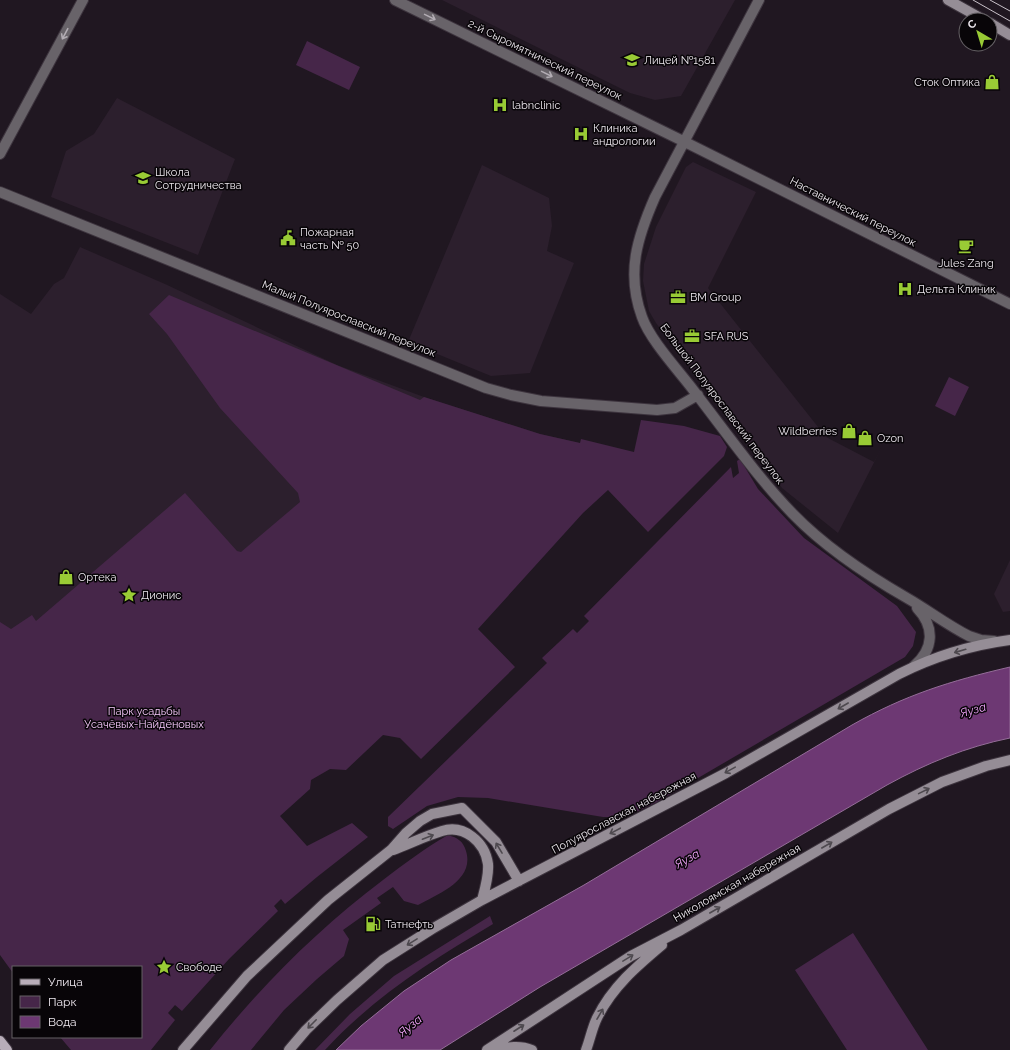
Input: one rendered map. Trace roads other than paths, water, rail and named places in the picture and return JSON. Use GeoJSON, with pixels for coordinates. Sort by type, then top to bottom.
{"type":"FeatureCollection","features":[{"type":"Feature","properties":{"kind":"main road"},"geometry":{"type":"LineString","coordinates":[[948,0],[970,12]]}},
{"type":"Feature","properties":{"kind":"main road"},"geometry":{"type":"LineString","coordinates":[[998,28],[1010,35]]}},
{"type":"Feature","properties":{"kind":"main road","name":"Полуярославская набережная"},"geometry":{"type":"LineString","coordinates":[[289,1050],[306,1030],[337,1000],[383,960],[482,900],[726,772],[914,666],[960,651],[1010,640]]}},
{"type":"Feature","properties":{"kind":"main road","name":"Николоямская набережная"},"geometry":{"type":"LineString","coordinates":[[487,1050],[631,956],[681,930],[889,809],[942,782],[986,766],[1010,760]]}},
{"type":"Feature","properties":{"kind":"main road"},"geometry":{"type":"LineString","coordinates":[[183,1050],[247,976],[284,939],[328,900],[391,850],[406,833],[432,814],[462,808],[496,842],[519,881]]}},
{"type":"Feature","properties":{"kind":"main road"},"geometry":{"type":"LineString","coordinates":[[391,850],[442,831],[460,830],[470,834],[482,848],[488,862],[488,873],[482,900]]}},
{"type":"Feature","properties":{"kind":"main road"},"geometry":{"type":"LineString","coordinates":[[586,1050],[597,1018],[614,990],[636,966],[681,930]]}},
{"type":"Feature","properties":{"kind":"main road"},"geometry":{"type":"LineString","coordinates":[[0,1041],[7,1050]]}},
{"type":"Feature","properties":{"kind":"main road"},"geometry":{"type":"LineString","coordinates":[[495,1050],[510,1046],[524,1047],[532,1050]]}},
{"type":"Feature","properties":{"kind":"street"},"geometry":{"type":"LineString","coordinates":[[0,154],[83,0]]}},
{"type":"Feature","properties":{"kind":"street","name":"2-й Сыромятнический переулок"},"geometry":{"type":"LineString","coordinates":[[395,0],[685,142]]}},
{"type":"Feature","properties":{"kind":"street","name":"Большой Полуярославский переулок"},"geometry":{"type":"LineString","coordinates":[[759,0],[642,226],[634,260],[635,288],[642,318],[655,339],[698,395],[793,514],[838,552],[890,588],[969,636],[981,640],[998,642]]}},
{"type":"Feature","properties":{"kind":"street","name":"Наставнический переулок"},"geometry":{"type":"LineString","coordinates":[[685,142],[1010,304]]}},
{"type":"Feature","properties":{"kind":"street","name":"Малый Полуярославский переулок"},"geometry":{"type":"LineString","coordinates":[[0,192],[254,293],[408,357],[504,393],[542,401],[657,410],[675,408],[698,395]]}},
{"type":"Feature","properties":{"kind":"street"},"geometry":{"type":"LineString","coordinates":[[907,598],[924,616],[930,632],[931,641],[927,650],[914,666]]}},
{"type":"Feature","properties":{"kind":"water","name":"Яуза"},"geometry":{"type":"Polygon","coordinates":[[[1010,667],[1010,738],[962,751],[917,770],[887,785],[540,987],[440,1050],[336,1050],[361,1026],[404,991],[451,960],[584,885],[852,725],[891,705],[928,690],[1010,667]]]}},
{"type":"Feature","properties":{"kind":"tram line"},"geometry":{"type":"LineString","coordinates":[[973,0],[1010,21]]}},
{"type":"Feature","properties":{"kind":"tram line"},"geometry":{"type":"LineString","coordinates":[[990,0],[1010,11]]}},
{"type":"Feature","properties":{"kind":"place","name":"Лицей №1581"},"geometry":{"type":"Point","coordinates":[632,60]}},
{"type":"Feature","properties":{"kind":"place","name":"Сток Оптика"},"geometry":{"type":"Point","coordinates":[992,82]}},
{"type":"Feature","properties":{"kind":"place","name":"labnclinic"},"geometry":{"type":"Point","coordinates":[500,105]}},
{"type":"Feature","properties":{"kind":"place","name":"Клиника андрологии"},"geometry":{"type":"Point","coordinates":[581,134]}},
{"type":"Feature","properties":{"kind":"place","name":"Школа Сотрудничества"},"geometry":{"type":"Point","coordinates":[143,178]}},
{"type":"Feature","properties":{"kind":"place","name":"Пожарная часть № 50"},"geometry":{"type":"Point","coordinates":[288,238]}},
{"type":"Feature","properties":{"kind":"place","name":"Jules Zang"},"geometry":{"type":"Point","coordinates":[966,246]}},
{"type":"Feature","properties":{"kind":"place","name":"Дельта Клиник"},"geometry":{"type":"Point","coordinates":[905,289]}},
{"type":"Feature","properties":{"kind":"place","name":"BM Group"},"geometry":{"type":"Point","coordinates":[678,297]}},
{"type":"Feature","properties":{"kind":"place","name":"SFA RUS"},"geometry":{"type":"Point","coordinates":[692,336]}},
{"type":"Feature","properties":{"kind":"place","name":"Wildberries"},"geometry":{"type":"Point","coordinates":[849,431]}},
{"type":"Feature","properties":{"kind":"place","name":"Ozon"},"geometry":{"type":"Point","coordinates":[865,438]}},
{"type":"Feature","properties":{"kind":"place","name":"Ортека"},"geometry":{"type":"Point","coordinates":[66,577]}},
{"type":"Feature","properties":{"kind":"place","name":"Дионис"},"geometry":{"type":"Point","coordinates":[129,595]}},
{"type":"Feature","properties":{"kind":"place","name":"Татнефть"},"geometry":{"type":"Point","coordinates":[373,924]}},
{"type":"Feature","properties":{"kind":"place","name":"Свободе"},"geometry":{"type":"Point","coordinates":[164,967]}},
{"type":"Feature","properties":{"kind":"park label","name":"Парк усадьбы Усачёвых-Найдёновых"},"geometry":{"type":"Point","coordinates":[144,717]}}]}
